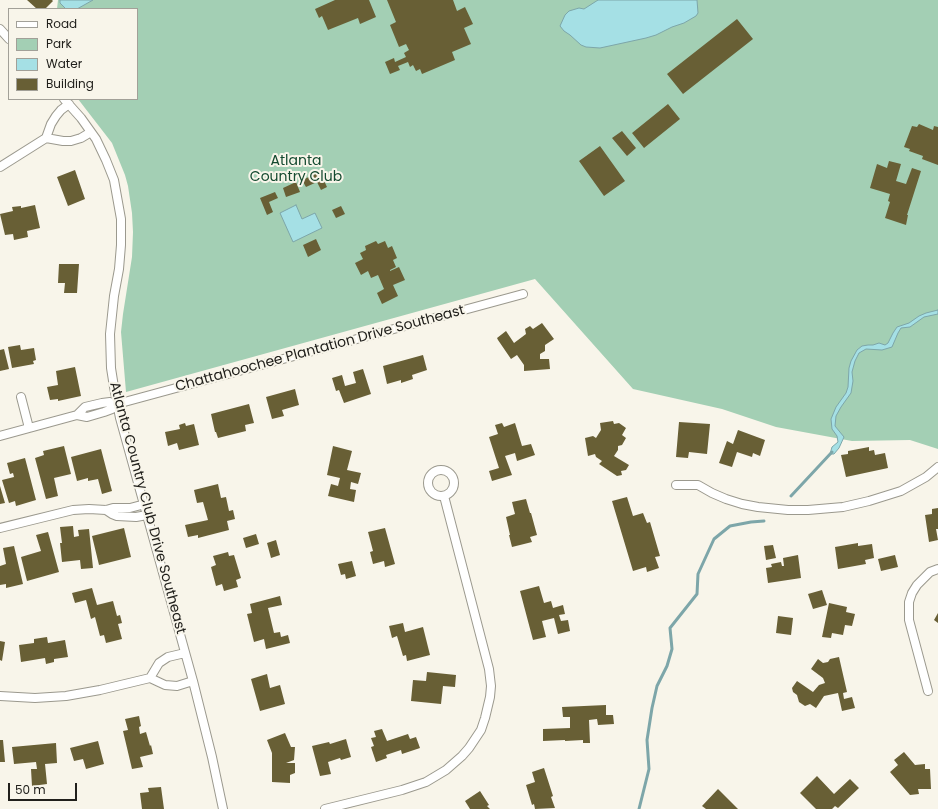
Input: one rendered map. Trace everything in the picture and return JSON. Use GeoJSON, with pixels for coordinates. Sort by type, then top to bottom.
{"type":"FeatureCollection","features":[{"type":"Feature","properties":{"kind":"street"},"geometry":{"type":"LineString","coordinates":[[0,29],[8,38]]}},
{"type":"Feature","properties":{"kind":"street"},"geometry":{"type":"LineString","coordinates":[[0,167],[46,138],[51,124],[66,101]]}},
{"type":"Feature","properties":{"kind":"street","name":"Atlanta Country Club Drive Southeast"},"geometry":{"type":"LineString","coordinates":[[66,101],[96,139],[114,180],[121,220],[122,245],[110,334],[111,368],[117,404],[193,681],[223,809]]}},
{"type":"Feature","properties":{"kind":"street"},"geometry":{"type":"LineString","coordinates":[[46,138],[72,141],[91,132]]}},
{"type":"Feature","properties":{"kind":"street","name":"Chattahoochee Plantation Drive Southeast"},"geometry":{"type":"LineString","coordinates":[[0,436],[77,415],[87,417],[112,409],[117,404],[523,294]]}},
{"type":"Feature","properties":{"kind":"street"},"geometry":{"type":"LineString","coordinates":[[21,397],[29,428]]}},
{"type":"Feature","properties":{"kind":"street"},"geometry":{"type":"LineString","coordinates":[[676,485],[698,485],[742,504],[781,510],[808,510],[869,501],[901,491],[926,477],[938,467]]}},
{"type":"Feature","properties":{"kind":"street"},"geometry":{"type":"LineString","coordinates":[[325,809],[402,790],[426,782],[446,770],[462,756],[476,739],[483,724],[490,697],[490,669],[444,496]]}},
{"type":"Feature","properties":{"kind":"street"},"geometry":{"type":"LineString","coordinates":[[0,528],[73,510],[130,508],[145,504]]}},
{"type":"Feature","properties":{"kind":"street"},"geometry":{"type":"LineString","coordinates":[[106,510],[117,516],[136,517],[147,515]]}},
{"type":"Feature","properties":{"kind":"street"},"geometry":{"type":"LineString","coordinates":[[928,691],[909,620],[909,602],[917,585],[930,572],[938,569]]}},
{"type":"Feature","properties":{"kind":"street"},"geometry":{"type":"LineString","coordinates":[[150,678],[159,663],[168,657],[185,653]]}},
{"type":"Feature","properties":{"kind":"street"},"geometry":{"type":"LineString","coordinates":[[0,696],[35,698],[66,696],[100,690],[150,678],[166,685],[177,686],[193,681]]}},
{"type":"Feature","properties":{"kind":"green space","name":"Atlanta Country Club"},"geometry":{"type":"Polygon","coordinates":[[[58,0],[938,0],[938,449],[910,440],[852,441],[776,427],[722,409],[633,389],[535,279],[126,392],[121,332],[132,257],[132,213],[128,186],[112,143],[79,100],[138,100],[138,8],[57,8],[58,0]]]}},
{"type":"Feature","properties":{"kind":"water"},"geometry":{"type":"Polygon","coordinates":[[[60,0],[93,0],[79,8],[65,8],[60,3],[60,0]]]}},
{"type":"Feature","properties":{"kind":"water"},"geometry":{"type":"Polygon","coordinates":[[[598,0],[697,0],[698,13],[696,16],[684,23],[656,35],[600,48],[586,47],[581,45],[560,26],[565,15],[569,11],[579,8],[584,9],[598,0]]]}},
{"type":"Feature","properties":{"kind":"water"},"geometry":{"type":"Polygon","coordinates":[[[296,205],[302,219],[315,213],[322,228],[293,242],[280,213],[296,205]]]}},
{"type":"Feature","properties":{"kind":"water"},"geometry":{"type":"Polygon","coordinates":[[[938,310],[938,314],[924,317],[910,327],[901,328],[892,347],[882,350],[866,349],[859,353],[852,372],[853,381],[851,393],[836,416],[835,426],[844,437],[839,448],[834,454],[830,454],[832,447],[838,442],[837,436],[832,429],[831,419],[836,407],[846,393],[848,387],[849,368],[857,350],[862,346],[879,343],[885,345],[888,343],[897,327],[909,323],[926,313],[938,310]]]}},
{"type":"Feature","properties":{"kind":"building"},"geometry":{"type":"Polygon","coordinates":[[[27,0],[53,1],[46,8],[36,8],[27,0]]]}},
{"type":"Feature","properties":{"kind":"building"},"geometry":{"type":"Polygon","coordinates":[[[335,0],[369,0],[376,17],[360,24],[358,18],[328,30],[322,16],[319,18],[315,9],[335,0]]]}},
{"type":"Feature","properties":{"kind":"building"},"geometry":{"type":"Polygon","coordinates":[[[387,0],[453,0],[457,11],[465,7],[473,24],[464,28],[471,44],[452,52],[455,60],[422,74],[420,69],[416,71],[413,65],[410,67],[408,62],[398,66],[400,70],[390,74],[385,62],[394,58],[395,62],[406,57],[404,53],[409,50],[406,44],[399,47],[390,25],[396,22],[387,0]]]}},
{"type":"Feature","properties":{"kind":"building"},"geometry":{"type":"Polygon","coordinates":[[[737,19],[753,39],[683,94],[667,74],[737,19]]]}},
{"type":"Feature","properties":{"kind":"building"},"geometry":{"type":"Polygon","coordinates":[[[668,104],[680,119],[644,148],[632,133],[668,104]]]}},
{"type":"Feature","properties":{"kind":"building"},"geometry":{"type":"Polygon","coordinates":[[[919,124],[933,130],[934,126],[938,127],[938,165],[922,159],[923,156],[909,151],[910,149],[904,147],[912,126],[917,127],[919,124]]]}},
{"type":"Feature","properties":{"kind":"building"},"geometry":{"type":"Polygon","coordinates":[[[622,131],[636,148],[627,156],[612,138],[622,131]]]}},
{"type":"Feature","properties":{"kind":"building"},"geometry":{"type":"Polygon","coordinates":[[[600,146],[625,181],[604,196],[579,161],[600,146]]]}},
{"type":"Feature","properties":{"kind":"building"},"geometry":{"type":"Polygon","coordinates":[[[889,161],[901,164],[896,181],[906,184],[912,168],[921,171],[907,215],[906,225],[885,218],[890,202],[888,201],[890,194],[870,188],[877,164],[887,168],[889,161]]]}},
{"type":"Feature","properties":{"kind":"building"},"geometry":{"type":"Polygon","coordinates":[[[75,170],[85,199],[68,206],[57,177],[75,170]]]}},
{"type":"Feature","properties":{"kind":"building"},"geometry":{"type":"Polygon","coordinates":[[[320,172],[327,187],[321,190],[317,182],[306,187],[302,180],[320,172]]]}},
{"type":"Feature","properties":{"kind":"building"},"geometry":{"type":"Polygon","coordinates":[[[296,182],[300,192],[286,197],[283,188],[296,182]]]}},
{"type":"Feature","properties":{"kind":"building"},"geometry":{"type":"Polygon","coordinates":[[[275,192],[278,198],[269,202],[273,212],[267,215],[260,198],[275,192]]]}},
{"type":"Feature","properties":{"kind":"building"},"geometry":{"type":"Polygon","coordinates":[[[35,205],[40,228],[27,231],[28,237],[14,240],[13,234],[5,235],[0,214],[13,211],[12,207],[21,206],[21,208],[35,205]]]}},
{"type":"Feature","properties":{"kind":"building"},"geometry":{"type":"Polygon","coordinates":[[[341,206],[345,214],[336,218],[332,210],[341,206]]]}},
{"type":"Feature","properties":{"kind":"building"},"geometry":{"type":"Polygon","coordinates":[[[316,239],[321,250],[308,257],[303,245],[316,239]]]}},
{"type":"Feature","properties":{"kind":"building"},"geometry":{"type":"Polygon","coordinates":[[[376,241],[378,244],[385,241],[388,248],[392,246],[397,258],[393,260],[396,267],[390,271],[399,267],[405,280],[393,285],[398,296],[382,304],[377,293],[384,289],[378,275],[371,278],[368,271],[361,275],[355,263],[363,259],[360,253],[366,250],[365,246],[376,241]]]}},
{"type":"Feature","properties":{"kind":"building"},"geometry":{"type":"Polygon","coordinates":[[[59,264],[79,264],[77,293],[64,293],[65,283],[58,283],[59,264]]]}},
{"type":"Feature","properties":{"kind":"building"},"geometry":{"type":"Polygon","coordinates":[[[542,323],[554,339],[545,345],[545,351],[540,354],[540,359],[549,359],[550,369],[524,371],[524,365],[517,355],[511,359],[497,338],[506,331],[514,343],[526,334],[525,329],[530,326],[533,329],[542,323]]]}},
{"type":"Feature","properties":{"kind":"building"},"geometry":{"type":"Polygon","coordinates":[[[20,345],[21,350],[34,348],[36,360],[33,361],[34,364],[12,368],[8,347],[20,345]]]}},
{"type":"Feature","properties":{"kind":"building"},"geometry":{"type":"Polygon","coordinates":[[[4,349],[9,369],[0,371],[0,350],[4,349]]]}},
{"type":"Feature","properties":{"kind":"building"},"geometry":{"type":"Polygon","coordinates":[[[423,355],[427,370],[412,375],[413,379],[401,383],[401,380],[387,384],[383,366],[423,355]]]}},
{"type":"Feature","properties":{"kind":"building"},"geometry":{"type":"Polygon","coordinates":[[[75,367],[81,396],[58,401],[58,399],[50,400],[47,387],[58,385],[56,371],[75,367]]]}},
{"type":"Feature","properties":{"kind":"building"},"geometry":{"type":"Polygon","coordinates":[[[363,369],[371,394],[344,403],[339,390],[336,391],[332,378],[342,375],[345,386],[356,383],[353,372],[363,369]]]}},
{"type":"Feature","properties":{"kind":"building"},"geometry":{"type":"Polygon","coordinates":[[[295,389],[299,405],[282,410],[284,416],[272,419],[266,397],[295,389]]]}},
{"type":"Feature","properties":{"kind":"building"},"geometry":{"type":"Polygon","coordinates":[[[249,404],[254,423],[245,425],[246,431],[218,438],[211,414],[249,404]]]}},
{"type":"Feature","properties":{"kind":"building"},"geometry":{"type":"Polygon","coordinates":[[[613,421],[614,424],[619,423],[626,428],[622,435],[626,438],[622,445],[618,446],[618,450],[614,456],[629,465],[626,470],[621,471],[622,475],[617,476],[599,464],[602,461],[596,457],[595,454],[588,456],[585,438],[593,436],[596,438],[601,430],[600,423],[613,421]]]}},
{"type":"Feature","properties":{"kind":"building"},"geometry":{"type":"Polygon","coordinates":[[[679,422],[710,424],[707,454],[689,452],[688,458],[676,457],[679,422]]]}},
{"type":"Feature","properties":{"kind":"building"},"geometry":{"type":"Polygon","coordinates":[[[185,423],[186,426],[194,424],[199,445],[179,450],[177,443],[168,446],[165,432],[180,429],[179,425],[185,423]]]}},
{"type":"Feature","properties":{"kind":"building"},"geometry":{"type":"Polygon","coordinates":[[[502,423],[504,427],[515,423],[522,446],[531,444],[535,455],[517,461],[515,453],[505,456],[512,475],[492,481],[489,471],[499,468],[489,437],[498,434],[495,425],[502,423]]]}},
{"type":"Feature","properties":{"kind":"building"},"geometry":{"type":"Polygon","coordinates":[[[738,430],[765,440],[760,456],[753,453],[752,457],[737,452],[732,467],[719,463],[727,441],[733,444],[738,430]]]}},
{"type":"Feature","properties":{"kind":"building"},"geometry":{"type":"Polygon","coordinates":[[[64,446],[71,474],[54,478],[58,496],[46,499],[35,458],[44,455],[43,451],[64,446]]]}},
{"type":"Feature","properties":{"kind":"building"},"geometry":{"type":"Polygon","coordinates":[[[333,446],[352,451],[347,470],[361,473],[358,484],[351,482],[350,489],[356,490],[354,502],[328,496],[331,484],[338,486],[340,478],[327,475],[333,446]]]}},
{"type":"Feature","properties":{"kind":"building"},"geometry":{"type":"Polygon","coordinates":[[[869,447],[869,451],[874,450],[875,455],[885,453],[888,468],[846,477],[841,455],[848,454],[848,451],[869,447]]]}},
{"type":"Feature","properties":{"kind":"building"},"geometry":{"type":"Polygon","coordinates":[[[101,449],[112,491],[102,494],[98,479],[88,481],[88,478],[77,481],[71,457],[101,449]]]}},
{"type":"Feature","properties":{"kind":"building"},"geometry":{"type":"Polygon","coordinates":[[[25,458],[36,500],[16,506],[15,501],[9,503],[2,480],[14,477],[13,473],[10,474],[7,463],[25,458]]]}},
{"type":"Feature","properties":{"kind":"building"},"geometry":{"type":"Polygon","coordinates":[[[218,484],[221,498],[226,497],[229,511],[233,510],[235,519],[227,521],[229,530],[198,538],[198,535],[188,537],[185,525],[208,520],[203,502],[197,503],[194,490],[218,484]]]}},
{"type":"Feature","properties":{"kind":"building"},"geometry":{"type":"Polygon","coordinates":[[[0,486],[5,503],[0,504],[0,486]]]}},
{"type":"Feature","properties":{"kind":"building"},"geometry":{"type":"Polygon","coordinates":[[[627,497],[633,516],[643,513],[647,523],[650,522],[660,556],[655,557],[659,568],[647,572],[646,567],[633,571],[612,501],[627,497]]]}},
{"type":"Feature","properties":{"kind":"building"},"geometry":{"type":"Polygon","coordinates":[[[526,499],[537,535],[530,537],[532,542],[512,547],[506,517],[515,514],[512,502],[526,499]]]}},
{"type":"Feature","properties":{"kind":"building"},"geometry":{"type":"Polygon","coordinates":[[[938,508],[938,529],[936,529],[938,540],[929,542],[925,515],[932,514],[932,509],[938,508]]]}},
{"type":"Feature","properties":{"kind":"building"},"geometry":{"type":"Polygon","coordinates":[[[73,526],[74,537],[79,536],[78,530],[89,529],[93,568],[81,569],[80,560],[62,562],[60,527],[73,526]]]}},
{"type":"Feature","properties":{"kind":"building"},"geometry":{"type":"Polygon","coordinates":[[[124,528],[131,557],[99,565],[92,536],[124,528]]]}},
{"type":"Feature","properties":{"kind":"building"},"geometry":{"type":"Polygon","coordinates":[[[385,528],[395,564],[385,567],[384,561],[373,564],[370,552],[373,551],[368,532],[385,528]]]}},
{"type":"Feature","properties":{"kind":"building"},"geometry":{"type":"Polygon","coordinates":[[[48,532],[59,572],[27,581],[21,557],[41,551],[36,535],[48,532]]]}},
{"type":"Feature","properties":{"kind":"building"},"geometry":{"type":"Polygon","coordinates":[[[256,534],[259,544],[246,548],[243,538],[256,534]]]}},
{"type":"Feature","properties":{"kind":"building"},"geometry":{"type":"Polygon","coordinates":[[[276,540],[280,555],[271,558],[267,543],[276,540]]]}},
{"type":"Feature","properties":{"kind":"building"},"geometry":{"type":"Polygon","coordinates":[[[858,543],[858,546],[872,544],[874,558],[865,560],[866,564],[838,569],[835,547],[858,543]]]}},
{"type":"Feature","properties":{"kind":"building"},"geometry":{"type":"Polygon","coordinates":[[[773,545],[776,558],[766,560],[764,546],[773,545]]]}},
{"type":"Feature","properties":{"kind":"building"},"geometry":{"type":"Polygon","coordinates":[[[14,546],[23,584],[6,588],[6,584],[0,585],[0,566],[6,564],[3,548],[14,546]]]}},
{"type":"Feature","properties":{"kind":"building"},"geometry":{"type":"Polygon","coordinates":[[[228,552],[229,556],[234,555],[241,578],[236,580],[238,587],[224,591],[222,584],[216,586],[211,567],[216,565],[213,556],[228,552]]]}},
{"type":"Feature","properties":{"kind":"building"},"geometry":{"type":"Polygon","coordinates":[[[798,555],[801,578],[768,583],[766,568],[772,567],[771,564],[781,562],[782,566],[784,566],[783,558],[798,555]]]}},
{"type":"Feature","properties":{"kind":"building"},"geometry":{"type":"Polygon","coordinates":[[[895,555],[898,567],[881,571],[878,559],[895,555]]]}},
{"type":"Feature","properties":{"kind":"building"},"geometry":{"type":"Polygon","coordinates":[[[352,561],[356,576],[346,579],[345,574],[341,575],[338,564],[352,561]]]}},
{"type":"Feature","properties":{"kind":"building"},"geometry":{"type":"Polygon","coordinates":[[[539,586],[544,603],[551,601],[553,608],[563,605],[565,614],[559,615],[561,621],[568,620],[570,631],[558,634],[554,618],[542,621],[546,637],[533,640],[520,591],[539,586]]]}},
{"type":"Feature","properties":{"kind":"building"},"geometry":{"type":"Polygon","coordinates":[[[92,588],[97,605],[113,601],[117,616],[120,615],[122,623],[118,624],[122,639],[106,643],[104,635],[100,636],[95,617],[91,619],[86,600],[75,603],[72,593],[92,588]]]}},
{"type":"Feature","properties":{"kind":"building"},"geometry":{"type":"Polygon","coordinates":[[[822,590],[827,605],[813,609],[808,594],[822,590]]]}},
{"type":"Feature","properties":{"kind":"building"},"geometry":{"type":"Polygon","coordinates":[[[280,596],[282,605],[268,608],[274,633],[280,632],[281,637],[288,635],[290,643],[266,649],[264,639],[254,642],[247,614],[252,613],[250,604],[280,596]]]}},
{"type":"Feature","properties":{"kind":"building"},"geometry":{"type":"Polygon","coordinates":[[[829,603],[847,607],[846,612],[855,614],[852,626],[845,625],[843,635],[832,633],[831,638],[822,637],[829,603]]]}},
{"type":"Feature","properties":{"kind":"building"},"geometry":{"type":"Polygon","coordinates":[[[938,613],[938,623],[934,620],[938,613]]]}},
{"type":"Feature","properties":{"kind":"building"},"geometry":{"type":"Polygon","coordinates":[[[778,616],[793,618],[791,635],[776,633],[778,616]]]}},
{"type":"Feature","properties":{"kind":"building"},"geometry":{"type":"Polygon","coordinates":[[[403,623],[405,632],[423,627],[430,655],[407,661],[406,655],[403,656],[397,636],[392,638],[389,626],[403,623]]]}},
{"type":"Feature","properties":{"kind":"building"},"geometry":{"type":"Polygon","coordinates":[[[47,637],[48,643],[65,640],[68,657],[54,659],[54,662],[46,664],[45,658],[21,662],[19,645],[34,643],[34,639],[47,637]]]}},
{"type":"Feature","properties":{"kind":"building"},"geometry":{"type":"Polygon","coordinates":[[[0,641],[5,642],[2,661],[0,660],[0,641]]]}},
{"type":"Feature","properties":{"kind":"building"},"geometry":{"type":"Polygon","coordinates":[[[839,657],[847,692],[843,693],[844,699],[852,697],[855,708],[842,711],[838,693],[824,696],[816,708],[810,704],[805,706],[799,702],[797,695],[793,692],[792,688],[797,681],[813,692],[819,685],[825,683],[823,678],[811,669],[818,659],[823,663],[828,662],[830,659],[839,657]]]}},
{"type":"Feature","properties":{"kind":"building"},"geometry":{"type":"Polygon","coordinates":[[[427,672],[456,675],[455,687],[443,686],[441,704],[411,701],[413,680],[426,681],[427,672]]]}},
{"type":"Feature","properties":{"kind":"building"},"geometry":{"type":"Polygon","coordinates":[[[267,674],[270,688],[280,685],[285,704],[260,711],[251,679],[267,674]]]}},
{"type":"Feature","properties":{"kind":"building"},"geometry":{"type":"Polygon","coordinates":[[[606,705],[606,715],[613,715],[614,724],[598,725],[597,719],[589,720],[590,743],[583,743],[583,740],[543,741],[543,729],[570,728],[570,717],[563,717],[562,707],[606,705]]]}},
{"type":"Feature","properties":{"kind":"building"},"geometry":{"type":"Polygon","coordinates":[[[139,716],[141,726],[139,727],[140,734],[146,732],[153,754],[140,757],[143,767],[132,769],[123,731],[128,730],[125,719],[139,716]]]}},
{"type":"Feature","properties":{"kind":"building"},"geometry":{"type":"Polygon","coordinates":[[[382,729],[387,741],[408,734],[410,739],[416,737],[420,748],[402,754],[401,750],[386,755],[387,758],[376,762],[371,747],[374,746],[371,738],[376,737],[374,731],[382,729]]]}},
{"type":"Feature","properties":{"kind":"building"},"geometry":{"type":"Polygon","coordinates":[[[285,733],[291,747],[295,747],[294,760],[286,763],[295,763],[295,773],[290,775],[290,783],[272,782],[272,753],[267,740],[285,733]]]}},
{"type":"Feature","properties":{"kind":"building"},"geometry":{"type":"Polygon","coordinates":[[[346,739],[351,757],[341,760],[340,758],[328,762],[331,774],[320,776],[312,746],[329,742],[330,744],[346,739]]]}},
{"type":"Feature","properties":{"kind":"building"},"geometry":{"type":"Polygon","coordinates":[[[0,740],[3,740],[5,762],[0,762],[0,740]]]}},
{"type":"Feature","properties":{"kind":"building"},"geometry":{"type":"Polygon","coordinates":[[[98,741],[104,764],[86,769],[83,759],[74,761],[70,748],[98,741]]]}},
{"type":"Feature","properties":{"kind":"building"},"geometry":{"type":"Polygon","coordinates":[[[56,743],[57,763],[45,764],[47,784],[32,786],[31,769],[37,769],[36,762],[14,764],[12,747],[56,743]]]}},
{"type":"Feature","properties":{"kind":"building"},"geometry":{"type":"Polygon","coordinates":[[[904,752],[915,765],[925,764],[925,769],[930,769],[931,789],[918,789],[919,794],[910,795],[890,772],[898,765],[894,760],[904,752]]]}},
{"type":"Feature","properties":{"kind":"building"},"geometry":{"type":"Polygon","coordinates":[[[544,768],[553,796],[551,797],[555,808],[535,809],[534,804],[532,805],[526,785],[535,782],[532,772],[544,768]]]}},
{"type":"Feature","properties":{"kind":"building"},"geometry":{"type":"Polygon","coordinates":[[[817,776],[834,794],[850,779],[859,788],[838,808],[835,806],[832,809],[816,809],[800,793],[817,776]]]}},
{"type":"Feature","properties":{"kind":"building"},"geometry":{"type":"Polygon","coordinates":[[[161,787],[164,809],[142,809],[140,793],[149,792],[148,788],[161,787]]]}},
{"type":"Feature","properties":{"kind":"building"},"geometry":{"type":"Polygon","coordinates":[[[718,789],[738,809],[706,809],[702,806],[718,789]]]}},
{"type":"Feature","properties":{"kind":"building"},"geometry":{"type":"Polygon","coordinates":[[[480,791],[490,809],[470,809],[465,801],[480,791]]]}},
{"type":"Feature","properties":{"kind":"waterway"},"geometry":{"type":"LineString","coordinates":[[791,496],[832,452]]}},
{"type":"Feature","properties":{"kind":"waterway"},"geometry":{"type":"LineString","coordinates":[[639,809],[649,769],[647,740],[652,708],[657,686],[667,666],[672,649],[670,628],[697,594],[698,574],[714,539],[730,526],[764,521]]}}]}
